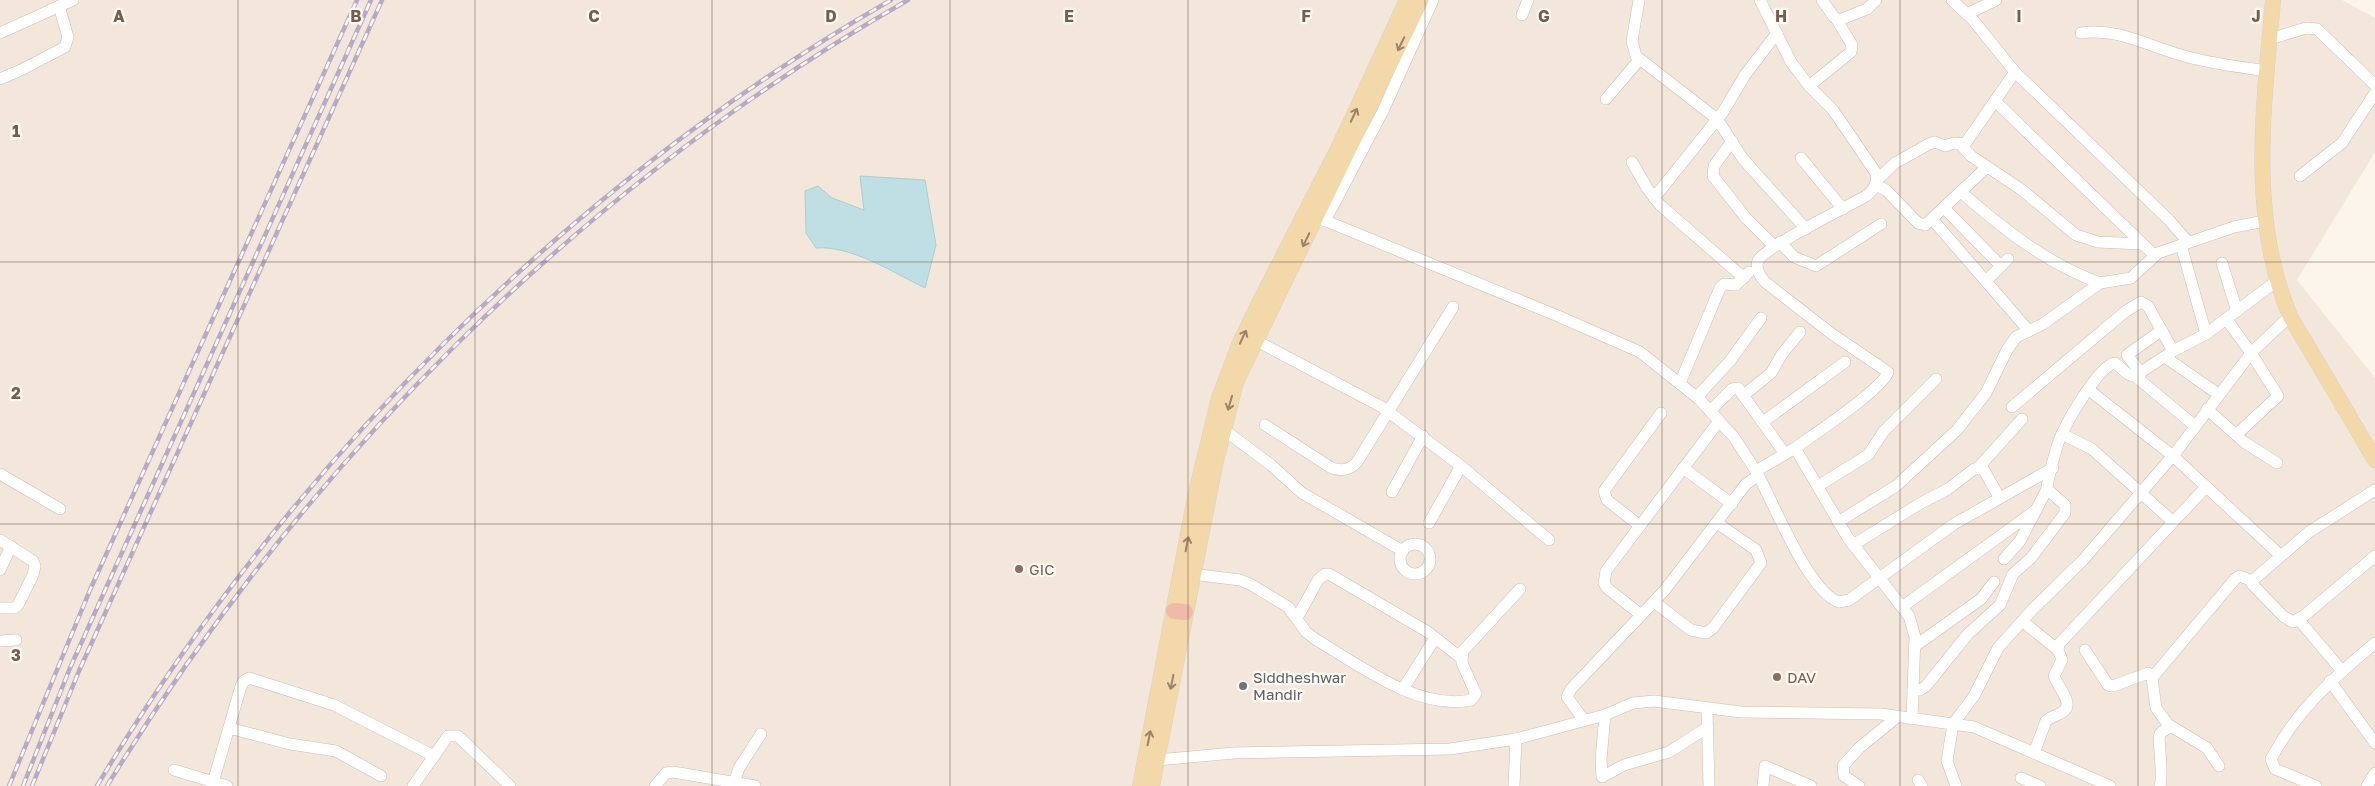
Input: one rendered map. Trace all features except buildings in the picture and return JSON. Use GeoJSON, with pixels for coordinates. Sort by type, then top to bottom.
{"type":"FeatureCollection","features":[{"type":"Feature","properties":{"kind":"main road"},"geometry":{"type":"LineString","coordinates":[[1140,786],[1179,612],[1192,574],[1223,429],[1236,382],[1315,217],[1322,193],[1407,0]]}},
{"type":"Feature","properties":{"kind":"main road"},"geometry":{"type":"LineString","coordinates":[[1322,193],[1422,0]]}},
{"type":"Feature","properties":{"kind":"main road"},"geometry":{"type":"LineString","coordinates":[[2273,0],[2262,163],[2265,221],[2278,280],[2290,316],[2375,460]]}},
{"type":"Feature","properties":{"kind":"main road"},"geometry":{"type":"LineString","coordinates":[[1152,786],[1196,497],[1219,398],[1247,328],[1315,217]]}},
{"type":"Feature","properties":{"kind":"street"},"geometry":{"type":"LineString","coordinates":[[0,33],[73,0]]}},
{"type":"Feature","properties":{"kind":"street"},"geometry":{"type":"LineString","coordinates":[[1433,0],[1383,111],[1315,217],[1640,352],[1696,397],[1733,436],[1757,473],[1803,564],[1825,594],[1834,601],[1845,602],[1954,524],[2053,468]]}},
{"type":"Feature","properties":{"kind":"street"},"geometry":{"type":"LineString","coordinates":[[1522,15],[1528,0]]}},
{"type":"Feature","properties":{"kind":"street"},"geometry":{"type":"LineString","coordinates":[[1639,0],[1632,47],[1640,59],[1717,119],[1743,159],[1806,229]]}},
{"type":"Feature","properties":{"kind":"street"},"geometry":{"type":"LineString","coordinates":[[1760,0],[1791,62],[1809,86],[1833,110],[1876,173],[1876,182]]}},
{"type":"Feature","properties":{"kind":"street"},"geometry":{"type":"LineString","coordinates":[[1809,86],[1851,52],[1852,44],[1822,0]]}},
{"type":"Feature","properties":{"kind":"street"},"geometry":{"type":"LineString","coordinates":[[1836,20],[1843,20],[1862,11],[1876,0]]}},
{"type":"Feature","properties":{"kind":"street"},"geometry":{"type":"LineString","coordinates":[[1952,0],[1967,14],[2016,72],[2169,220],[2184,244],[2206,334]]}},
{"type":"Feature","properties":{"kind":"street"},"geometry":{"type":"LineString","coordinates":[[1967,14],[1996,0]]}},
{"type":"Feature","properties":{"kind":"street"},"geometry":{"type":"LineString","coordinates":[[0,78],[21,70],[65,47],[68,37],[59,6]]}},
{"type":"Feature","properties":{"kind":"street"},"geometry":{"type":"LineString","coordinates":[[2270,39],[2306,28],[2318,29],[2375,85]]}},
{"type":"Feature","properties":{"kind":"street"},"geometry":{"type":"LineString","coordinates":[[2081,33],[2095,30],[2112,32],[2189,58],[2267,71]]}},
{"type":"Feature","properties":{"kind":"street"},"geometry":{"type":"LineString","coordinates":[[1654,198],[1731,101],[1755,60],[1777,33]]}},
{"type":"Feature","properties":{"kind":"street"},"geometry":{"type":"LineString","coordinates":[[1606,99],[1640,59]]}},
{"type":"Feature","properties":{"kind":"street"},"geometry":{"type":"LineString","coordinates":[[1680,383],[1720,288],[1724,284],[1736,285],[1760,258],[1777,244],[1866,196],[1876,182],[1895,163],[1935,142],[1945,146],[1954,143],[1965,144],[2016,72]]}},
{"type":"Feature","properties":{"kind":"street"},"geometry":{"type":"LineString","coordinates":[[2300,176],[2342,143],[2375,93]]}},
{"type":"Feature","properties":{"kind":"street"},"geometry":{"type":"LineString","coordinates":[[1995,101],[2154,255]]}},
{"type":"Feature","properties":{"kind":"street"},"geometry":{"type":"LineString","coordinates":[[1732,142],[1714,166],[1713,176],[1746,218],[1794,257],[1816,266],[1881,224]]}},
{"type":"Feature","properties":{"kind":"street"},"geometry":{"type":"LineString","coordinates":[[1960,144],[1987,167],[2022,190],[2076,236],[2098,242],[2142,244]]}},
{"type":"Feature","properties":{"kind":"street"},"geometry":{"type":"LineString","coordinates":[[1801,158],[1843,209]]}},
{"type":"Feature","properties":{"kind":"street"},"geometry":{"type":"LineString","coordinates":[[1632,162],[1654,198],[1744,278]]}},
{"type":"Feature","properties":{"kind":"street"},"geometry":{"type":"LineString","coordinates":[[1876,182],[1922,225],[1932,219],[1987,167]]}},
{"type":"Feature","properties":{"kind":"street"},"geometry":{"type":"LineString","coordinates":[[1961,192],[2005,229],[2070,270],[2100,283]]}},
{"type":"Feature","properties":{"kind":"street"},"geometry":{"type":"LineString","coordinates":[[1944,208],[2005,262],[1986,281]]}},
{"type":"Feature","properties":{"kind":"street"},"geometry":{"type":"LineString","coordinates":[[1932,219],[2029,330]]}},
{"type":"Feature","properties":{"kind":"street"},"geometry":{"type":"LineString","coordinates":[[1838,522],[1896,486],[1958,430],[1986,393],[2016,337],[2043,324],[2100,283],[2131,278],[2154,255],[2234,227],[2265,221]]}},
{"type":"Feature","properties":{"kind":"street"},"geometry":{"type":"LineString","coordinates":[[1584,720],[1569,702],[1568,693],[1654,602],[1717,524],[1748,481],[1869,393],[1886,377],[1888,372],[1832,334],[1765,282],[1758,270],[1757,263]]}},
{"type":"Feature","properties":{"kind":"street"},"geometry":{"type":"LineString","coordinates":[[2222,263],[2237,311]]}},
{"type":"Feature","properties":{"kind":"street"},"geometry":{"type":"LineString","coordinates":[[2004,559],[2017,546],[2046,489],[2062,434],[2090,390],[2111,364],[2117,364],[2129,375],[2138,374],[2227,320],[2278,280]]}},
{"type":"Feature","properties":{"kind":"street"},"geometry":{"type":"LineString","coordinates":[[2012,407],[2136,304],[2141,302],[2148,306],[2162,330],[2169,354],[2218,394]]}},
{"type":"Feature","properties":{"kind":"street"},"geometry":{"type":"LineString","coordinates":[[1265,425],[1330,467],[1345,470],[1358,462],[1453,307]]}},
{"type":"Feature","properties":{"kind":"street"},"geometry":{"type":"LineString","coordinates":[[1956,786],[1947,761],[1953,724],[1974,696],[1998,648],[2083,560],[2172,456],[2251,352],[2290,316]]}},
{"type":"Feature","properties":{"kind":"street"},"geometry":{"type":"LineString","coordinates":[[1696,397],[1730,361],[1761,318]]}},
{"type":"Feature","properties":{"kind":"street"},"geometry":{"type":"LineString","coordinates":[[2227,320],[2251,352],[2278,396],[2236,435]]}},
{"type":"Feature","properties":{"kind":"street"},"geometry":{"type":"LineString","coordinates":[[2162,330],[2127,355],[2138,374],[2195,426]]}},
{"type":"Feature","properties":{"kind":"street"},"geometry":{"type":"LineString","coordinates":[[1744,395],[1771,373],[1782,354],[1800,332]]}},
{"type":"Feature","properties":{"kind":"street"},"geometry":{"type":"LineString","coordinates":[[1255,340],[1363,396],[1389,412],[1461,466],[1549,540]]}},
{"type":"Feature","properties":{"kind":"street"},"geometry":{"type":"LineString","coordinates":[[1763,422],[1845,362]]}},
{"type":"Feature","properties":{"kind":"street"},"geometry":{"type":"LineString","coordinates":[[1818,486],[1868,455],[1884,431],[1936,378]]}},
{"type":"Feature","properties":{"kind":"street"},"geometry":{"type":"LineString","coordinates":[[1710,411],[1735,387],[1744,395],[1763,422],[1790,451],[1818,486],[1853,545],[1909,616],[1915,637],[1912,719]]}},
{"type":"Feature","properties":{"kind":"street"},"geometry":{"type":"LineString","coordinates":[[2090,390],[2172,456],[2280,555]]}},
{"type":"Feature","properties":{"kind":"street"},"geometry":{"type":"LineString","coordinates":[[2207,409],[2236,435],[2277,463]]}},
{"type":"Feature","properties":{"kind":"street"},"geometry":{"type":"LineString","coordinates":[[1640,526],[1607,500],[1604,491],[1661,413]]}},
{"type":"Feature","properties":{"kind":"street"},"geometry":{"type":"LineString","coordinates":[[1853,545],[1921,502],[1948,489],[1978,468],[2022,419]]}},
{"type":"Feature","properties":{"kind":"street"},"geometry":{"type":"LineString","coordinates":[[1641,616],[1607,588],[1604,578],[1606,571],[1719,421]]}},
{"type":"Feature","properties":{"kind":"street"},"geometry":{"type":"LineString","coordinates":[[1223,429],[1271,465],[1302,493],[1403,551]]}},
{"type":"Feature","properties":{"kind":"street"},"geometry":{"type":"LineString","coordinates":[[2062,434],[2092,449],[2172,521]]}},
{"type":"Feature","properties":{"kind":"street"},"geometry":{"type":"LineString","coordinates":[[1392,492],[1423,436]]}},
{"type":"Feature","properties":{"kind":"street"},"geometry":{"type":"LineString","coordinates":[[1429,523],[1461,466]]}},
{"type":"Feature","properties":{"kind":"street"},"geometry":{"type":"LineString","coordinates":[[1683,468],[1732,504]]}},
{"type":"Feature","properties":{"kind":"street"},"geometry":{"type":"LineString","coordinates":[[1978,468],[1985,472],[1999,497]]}},
{"type":"Feature","properties":{"kind":"street"},"geometry":{"type":"LineString","coordinates":[[0,474],[60,509]]}},
{"type":"Feature","properties":{"kind":"street"},"geometry":{"type":"LineString","coordinates":[[2058,650],[2062,640],[2206,487]]}},
{"type":"Feature","properties":{"kind":"street"},"geometry":{"type":"LineString","coordinates":[[1913,690],[1926,686],[1968,634],[2000,605],[2013,574],[2032,558],[2065,513],[2065,505],[2046,489]]}},
{"type":"Feature","properties":{"kind":"street"},"geometry":{"type":"LineString","coordinates":[[2252,581],[2309,532],[2375,490]]}},
{"type":"Feature","properties":{"kind":"street"},"geometry":{"type":"LineString","coordinates":[[1902,607],[2036,510]]}},
{"type":"Feature","properties":{"kind":"street"},"geometry":{"type":"LineString","coordinates":[[1654,602],[1691,630],[1706,633],[1713,628],[1761,563],[1756,550],[1717,524]]}},
{"type":"Feature","properties":{"kind":"street"},"geometry":{"type":"LineString","coordinates":[[0,540],[33,561],[35,570],[18,605],[11,608],[0,608]]}},
{"type":"Feature","properties":{"kind":"street"},"geometry":{"type":"LineString","coordinates":[[0,570],[11,546]]}},
{"type":"Feature","properties":{"kind":"street"},"geometry":{"type":"LineString","coordinates":[[2152,678],[2235,579],[2240,576],[2252,581],[2254,587],[2283,616],[2294,622],[2299,620],[2375,556]]}},
{"type":"Feature","properties":{"kind":"street"},"geometry":{"type":"LineString","coordinates":[[1192,574],[1231,579],[1250,584],[1288,607],[1306,632],[1315,639],[1403,689],[1438,701],[1451,703],[1471,700],[1476,694],[1462,663],[1463,651],[1520,589]]}},
{"type":"Feature","properties":{"kind":"street"},"geometry":{"type":"LineString","coordinates":[[1297,618],[1318,580],[1325,574],[1329,574],[1435,638],[1461,658]]}},
{"type":"Feature","properties":{"kind":"street"},"geometry":{"type":"LineString","coordinates":[[1915,646],[1981,598],[1994,582]]}},
{"type":"Feature","properties":{"kind":"street"},"geometry":{"type":"LineString","coordinates":[[2299,620],[2342,671]]}},
{"type":"Feature","properties":{"kind":"street"},"geometry":{"type":"LineString","coordinates":[[2022,621],[2058,650],[2062,660],[2054,676],[2067,701],[2065,710],[2046,721],[2034,753]]}},
{"type":"Feature","properties":{"kind":"street"},"geometry":{"type":"LineString","coordinates":[[1403,689],[1435,638]]}},
{"type":"Feature","properties":{"kind":"street"},"geometry":{"type":"LineString","coordinates":[[0,641],[16,640]]}},
{"type":"Feature","properties":{"kind":"street"},"geometry":{"type":"LineString","coordinates":[[2316,786],[2275,769],[2271,759],[2290,728],[2313,698],[2375,643]]}},
{"type":"Feature","properties":{"kind":"street"},"geometry":{"type":"LineString","coordinates":[[2085,650],[2108,685],[2113,686],[2148,673],[2152,678],[2156,708],[2169,725],[2204,746],[2219,766]]}},
{"type":"Feature","properties":{"kind":"street"},"geometry":{"type":"LineString","coordinates":[[213,784],[241,686],[247,678],[253,678],[334,705],[434,756]]}},
{"type":"Feature","properties":{"kind":"street"},"geometry":{"type":"LineString","coordinates":[[2330,681],[2375,744]]}},
{"type":"Feature","properties":{"kind":"street"},"geometry":{"type":"LineString","coordinates":[[1157,760],[1234,753],[1442,750],[1516,739],[1605,715],[1644,700],[1742,712],[1881,714],[1974,727],[2110,786]]}},
{"type":"Feature","properties":{"kind":"street"},"geometry":{"type":"LineString","coordinates":[[1707,709],[1709,786]]}},
{"type":"Feature","properties":{"kind":"street"},"geometry":{"type":"LineString","coordinates":[[1603,782],[1601,759],[1605,715]]}},
{"type":"Feature","properties":{"kind":"street"},"geometry":{"type":"LineString","coordinates":[[1858,786],[1844,776],[1843,766],[1859,748],[1897,717]]}},
{"type":"Feature","properties":{"kind":"street"},"geometry":{"type":"LineString","coordinates":[[2160,786],[2163,769],[2158,738],[2162,732],[2168,730],[2169,725]]}},
{"type":"Feature","properties":{"kind":"street"},"geometry":{"type":"LineString","coordinates":[[1603,782],[1624,765],[1669,752],[1708,727]]}},
{"type":"Feature","properties":{"kind":"street"},"geometry":{"type":"LineString","coordinates":[[229,728],[290,744],[336,751],[381,776]]}},
{"type":"Feature","properties":{"kind":"street"},"geometry":{"type":"LineString","coordinates":[[733,784],[739,768],[761,734]]}},
{"type":"Feature","properties":{"kind":"street"},"geometry":{"type":"LineString","coordinates":[[413,786],[448,736],[458,736],[510,786]]}},
{"type":"Feature","properties":{"kind":"street"},"geometry":{"type":"LineString","coordinates":[[1514,786],[1516,739]]}},
{"type":"Feature","properties":{"kind":"street"},"geometry":{"type":"LineString","coordinates":[[1763,786],[1765,766],[1811,786]]}},
{"type":"Feature","properties":{"kind":"street"},"geometry":{"type":"LineString","coordinates":[[174,770],[213,784],[226,786]]}},
{"type":"Feature","properties":{"kind":"street"},"geometry":{"type":"LineString","coordinates":[[655,786],[666,773],[673,772],[733,784],[755,786]]}},
{"type":"Feature","properties":{"kind":"street"},"geometry":{"type":"LineString","coordinates":[[2368,786],[2375,773]]}},
{"type":"Feature","properties":{"kind":"street"},"geometry":{"type":"LineString","coordinates":[[2021,778],[2040,786]]}},
{"type":"Feature","properties":{"kind":"shaded area"},"geometry":{"type":"Polygon","coordinates":[[[0,0],[2342,0],[2375,18],[2375,152],[2297,280],[2375,378],[2375,786],[0,786],[0,0]]]}},
{"type":"Feature","properties":{"kind":"water"},"geometry":{"type":"Polygon","coordinates":[[[860,176],[925,180],[936,245],[925,288],[858,255],[829,248],[816,248],[806,233],[805,191],[818,186],[832,198],[864,210],[860,176]]]}},
{"type":"Feature","properties":{"kind":"railway"},"geometry":{"type":"LineString","coordinates":[[9,786],[90,590],[357,0]]}},
{"type":"Feature","properties":{"kind":"railway"},"geometry":{"type":"LineString","coordinates":[[23,786],[70,668],[371,0]]}},
{"type":"Feature","properties":{"kind":"railway"},"geometry":{"type":"LineString","coordinates":[[32,786],[79,671],[382,0]]}},
{"type":"Feature","properties":{"kind":"railway"},"geometry":{"type":"LineString","coordinates":[[97,786],[172,668],[256,555],[347,446],[444,343],[548,246],[658,156],[772,74],[891,0]]}},
{"type":"Feature","properties":{"kind":"railway"},"geometry":{"type":"LineString","coordinates":[[107,786],[184,667],[269,554],[360,445],[458,343],[562,246],[672,157],[787,75],[908,0]]}},
{"type":"Feature","properties":{"kind":"place","name":"GIC"},"geometry":{"type":"Point","coordinates":[1019,569]}},
{"type":"Feature","properties":{"kind":"place","name":"DAV"},"geometry":{"type":"Point","coordinates":[1777,677]}},
{"type":"Feature","properties":{"kind":"place","name":"Siddheshwar Mandir"},"geometry":{"type":"Point","coordinates":[1243,686]}}]}
